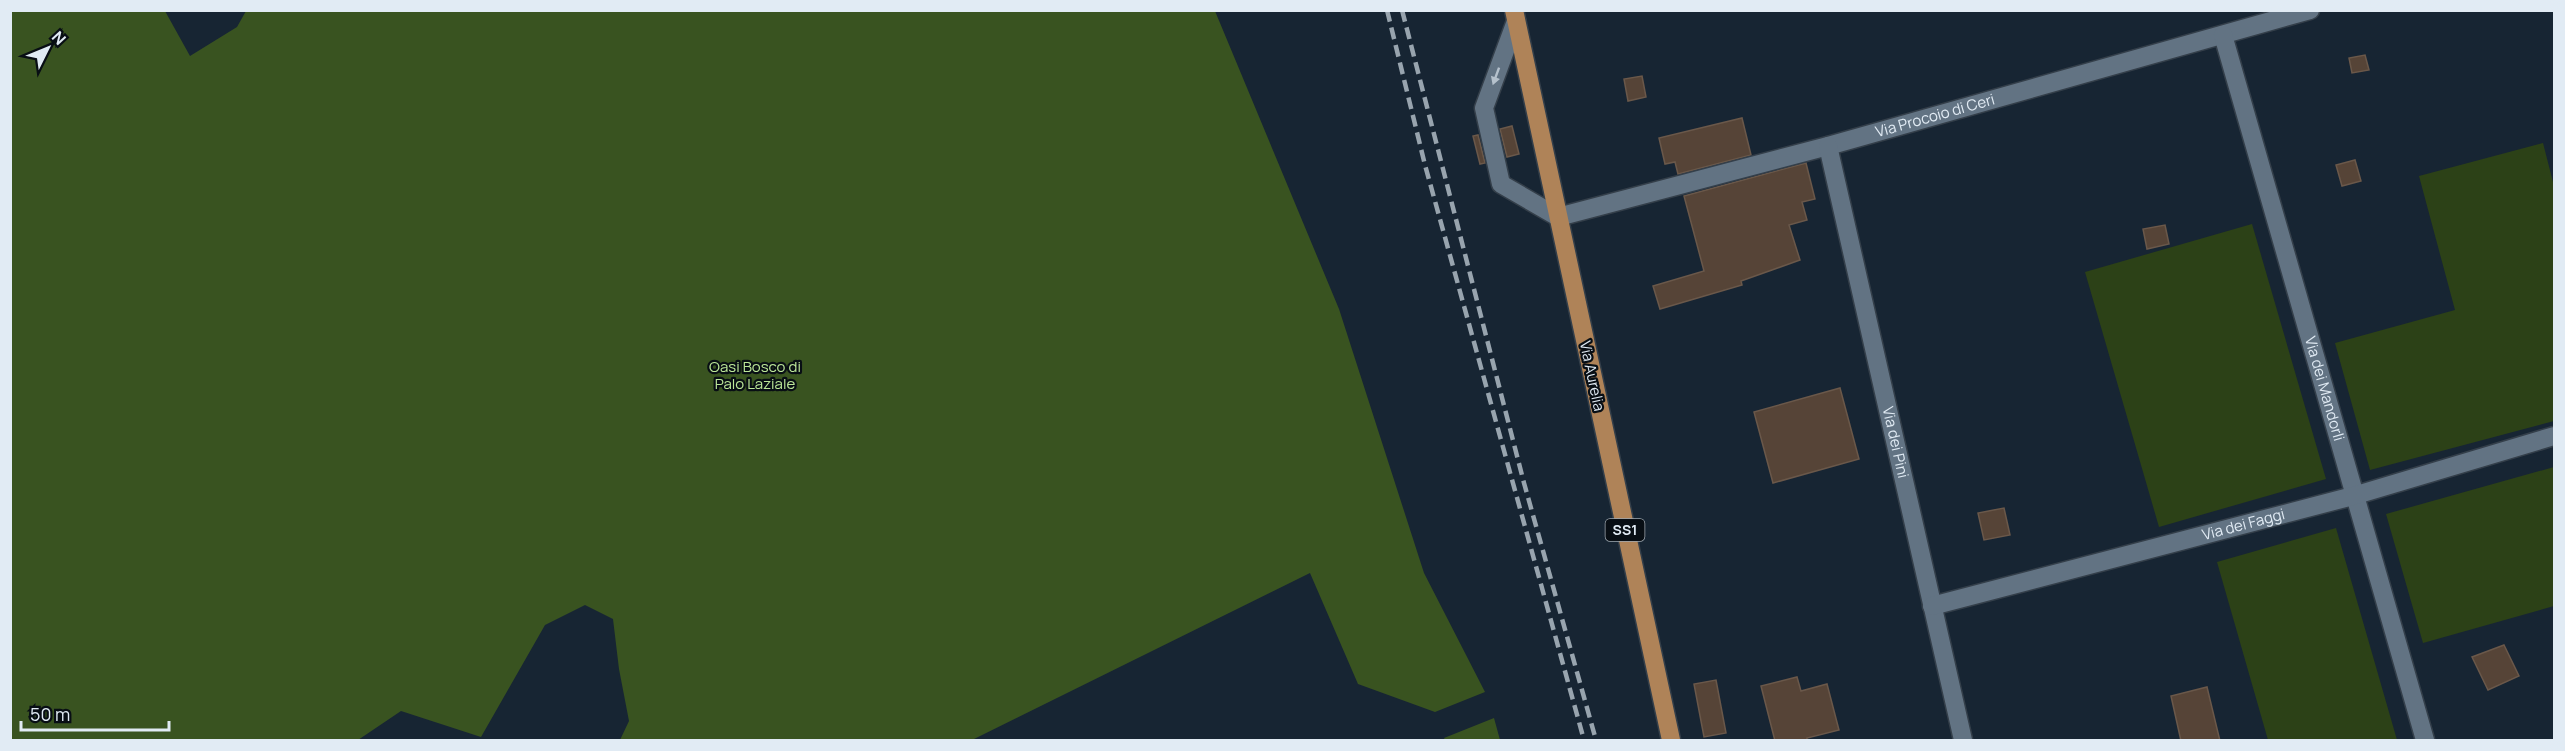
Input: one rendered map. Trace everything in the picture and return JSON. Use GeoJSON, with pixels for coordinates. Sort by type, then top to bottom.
{"type":"FeatureCollection","features":[{"type":"Feature","properties":{"kind":"main road","name":"Via Aurelia"},"geometry":{"type":"LineString","coordinates":[[1515,16],[1671,741]]}},
{"type":"Feature","properties":{"kind":"street","name":"Via Procoio di Ceri"},"geometry":{"type":"LineString","coordinates":[[1558,217],[1828,146],[2310,10]]}},
{"type":"Feature","properties":{"kind":"street"},"geometry":{"type":"LineString","coordinates":[[1515,16],[1485,108],[1491,140],[1501,184],[1558,217]]}},
{"type":"Feature","properties":{"kind":"street","name":"Via dei Mandorli"},"geometry":{"type":"LineString","coordinates":[[2223,35],[2353,496],[2425,741]]}},
{"type":"Feature","properties":{"kind":"street","name":"Via dei Pini"},"geometry":{"type":"LineString","coordinates":[[1828,146],[1963,741]]}},
{"type":"Feature","properties":{"kind":"street","name":"Via dei Faggi"},"geometry":{"type":"LineString","coordinates":[[1932,606],[2353,496],[2554,436]]}},
{"type":"Feature","properties":{"kind":"green space","name":"Oasi Bosco di Palo Laziale"},"geometry":{"type":"Polygon","coordinates":[[[11,11],[165,11],[190,56],[237,27],[246,11],[1215,11],[1339,309],[1424,573],[1485,692],[1435,712],[1358,684],[1310,573],[972,740],[620,740],[629,721],[619,669],[613,619],[585,605],[545,625],[481,737],[401,711],[358,740],[11,740],[11,11]]]}},
{"type":"Feature","properties":{"kind":"green space"},"geometry":{"type":"Polygon","coordinates":[[[2543,143],[2554,186],[2554,421],[2370,470],[2335,343],[2455,310],[2419,176],[2543,143]]]}},
{"type":"Feature","properties":{"kind":"green space"},"geometry":{"type":"Polygon","coordinates":[[[2252,224],[2326,479],[2159,527],[2085,272],[2252,224]]]}},
{"type":"Feature","properties":{"kind":"green space"},"geometry":{"type":"Polygon","coordinates":[[[2554,467],[2554,606],[2423,643],[2386,514],[2554,467]]]}},
{"type":"Feature","properties":{"kind":"green space"},"geometry":{"type":"Polygon","coordinates":[[[2336,528],[2397,740],[2268,740],[2217,562],[2336,528]]]}},
{"type":"Feature","properties":{"kind":"green space"},"geometry":{"type":"Polygon","coordinates":[[[1494,718],[1500,740],[1445,740],[1444,738],[1494,718]]]}},
{"type":"Feature","properties":{"kind":"building"},"geometry":{"type":"Polygon","coordinates":[[[2365,55],[2369,70],[2352,73],[2349,58],[2365,55]]]}},
{"type":"Feature","properties":{"kind":"building"},"geometry":{"type":"Polygon","coordinates":[[[1642,76],[1646,97],[1628,101],[1624,79],[1642,76]]]}},
{"type":"Feature","properties":{"kind":"building"},"geometry":{"type":"Polygon","coordinates":[[[1742,118],[1751,155],[1678,174],[1675,162],[1665,164],[1659,138],[1742,118]]]}},
{"type":"Feature","properties":{"kind":"building"},"geometry":{"type":"Polygon","coordinates":[[[1512,126],[1519,154],[1507,157],[1500,129],[1512,126]]]}},
{"type":"Feature","properties":{"kind":"building"},"geometry":{"type":"Polygon","coordinates":[[[1478,135],[1485,163],[1480,164],[1473,136],[1478,135]]]}},
{"type":"Feature","properties":{"kind":"building"},"geometry":{"type":"Polygon","coordinates":[[[2355,160],[2361,181],[2342,186],[2336,165],[2355,160]]]}},
{"type":"Feature","properties":{"kind":"building"},"geometry":{"type":"Polygon","coordinates":[[[1806,163],[1815,199],[1802,202],[1807,220],[1789,225],[1800,260],[1741,281],[1742,285],[1660,309],[1653,286],[1704,271],[1684,196],[1806,163]]]}},
{"type":"Feature","properties":{"kind":"building"},"geometry":{"type":"Polygon","coordinates":[[[2165,225],[2169,244],[2147,249],[2143,229],[2165,225]]]}},
{"type":"Feature","properties":{"kind":"building"},"geometry":{"type":"Polygon","coordinates":[[[1840,388],[1859,459],[1773,483],[1754,412],[1840,388]]]}},
{"type":"Feature","properties":{"kind":"building"},"geometry":{"type":"Polygon","coordinates":[[[2004,508],[2010,535],[1984,540],[1978,513],[2004,508]]]}},
{"type":"Feature","properties":{"kind":"building"},"geometry":{"type":"Polygon","coordinates":[[[2504,645],[2519,676],[2488,690],[2472,657],[2504,645]]]}},
{"type":"Feature","properties":{"kind":"building"},"geometry":{"type":"Polygon","coordinates":[[[1797,677],[1801,691],[1827,684],[1839,730],[1807,738],[1807,741],[1775,741],[1761,686],[1797,677]]]}},
{"type":"Feature","properties":{"kind":"building"},"geometry":{"type":"Polygon","coordinates":[[[1716,680],[1726,733],[1704,737],[1694,684],[1716,680]]]}},
{"type":"Feature","properties":{"kind":"building"},"geometry":{"type":"Polygon","coordinates":[[[2207,687],[2220,741],[2181,741],[2171,696],[2207,687]]]}},
{"type":"Feature","properties":{"kind":"railway"},"geometry":{"type":"LineString","coordinates":[[1387,10],[1425,165],[1584,740]]}},
{"type":"Feature","properties":{"kind":"railway"},"geometry":{"type":"LineString","coordinates":[[1402,10],[1524,483],[1596,740]]}}]}
